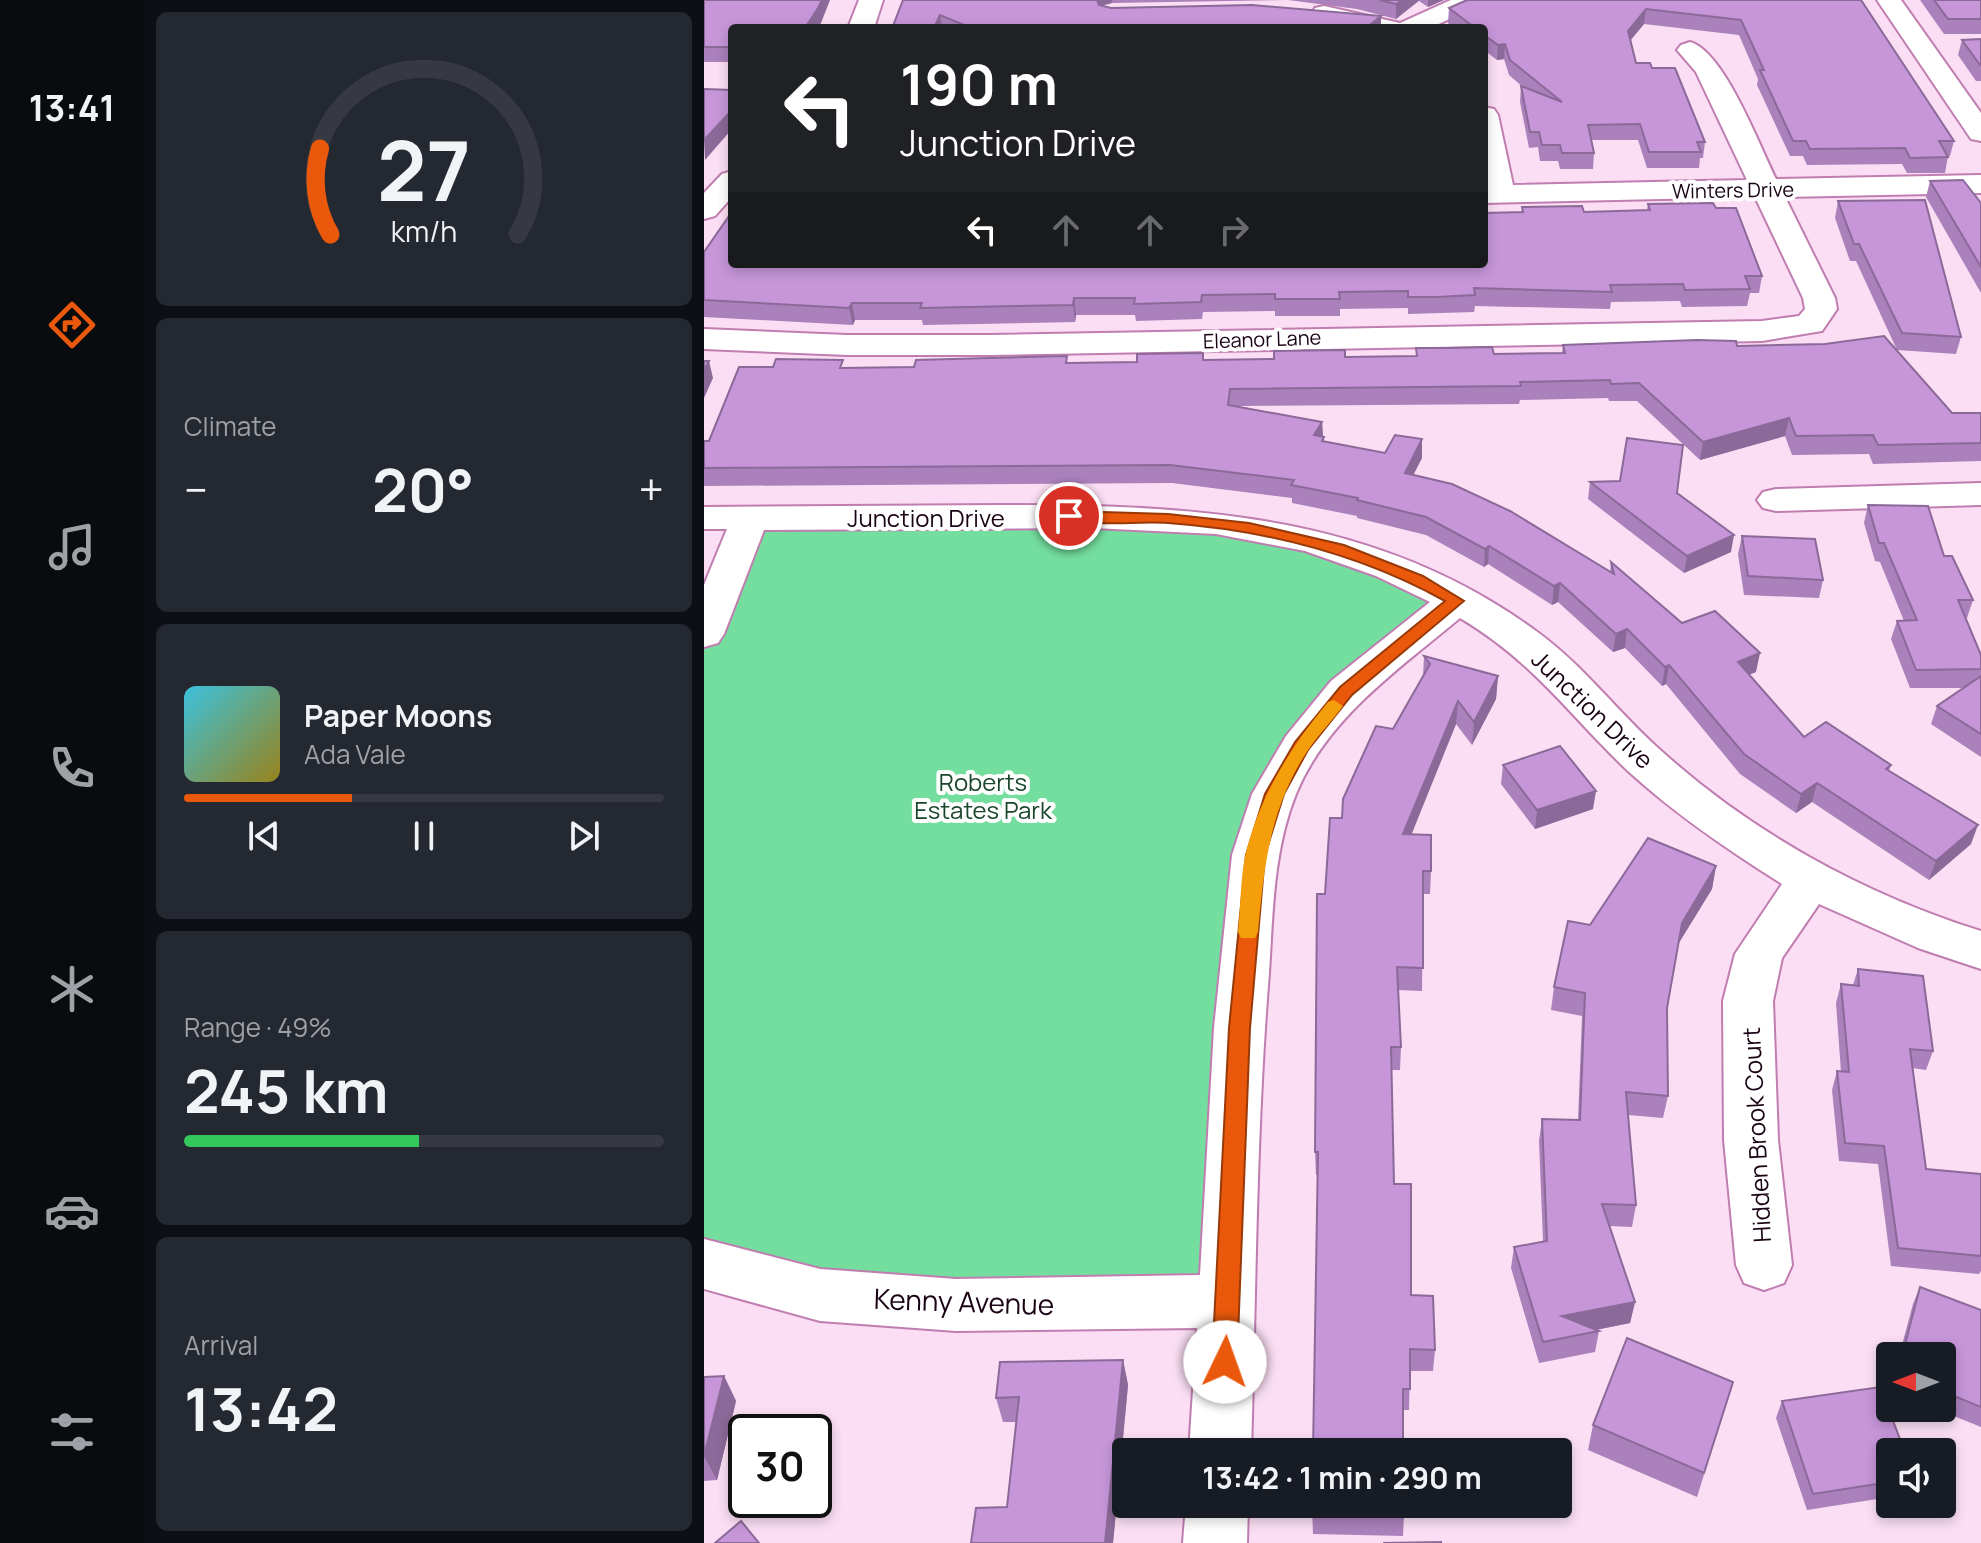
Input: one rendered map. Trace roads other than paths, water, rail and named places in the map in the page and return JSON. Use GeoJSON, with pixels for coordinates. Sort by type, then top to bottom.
{"type":"FeatureCollection","features":[{"type":"Feature","properties":{"kind":"street"},"geometry":{"type":"LineString","coordinates":[[862,24],[871,0]]}},
{"type":"Feature","properties":{"kind":"street"},"geometry":{"type":"LineString","coordinates":[[1418,24],[1471,0]]}},
{"type":"Feature","properties":{"kind":"street"},"geometry":{"type":"LineString","coordinates":[[1889,0],[1981,133]]}},
{"type":"Feature","properties":{"kind":"street"},"geometry":{"type":"LineString","coordinates":[[1304,11],[1377,24]]}},
{"type":"Feature","properties":{"kind":"street"},"geometry":{"type":"LineString","coordinates":[[1921,45],[1951,44]]}},
{"type":"Feature","properties":{"kind":"street"},"geometry":{"type":"LineString","coordinates":[[1690,50],[1708,69],[1768,189]]}},
{"type":"Feature","properties":{"kind":"street"},"geometry":{"type":"LineString","coordinates":[[1488,154],[1492,194]]}},
{"type":"Feature","properties":{"kind":"street","name":"Winters Drive"},"geometry":{"type":"LineString","coordinates":[[1492,194],[1981,184]]}},
{"type":"Feature","properties":{"kind":"street","name":"Eleanor Lane"},"geometry":{"type":"LineString","coordinates":[[704,339],[846,345],[1019,345],[1791,329],[1810,324],[1821,309],[1819,298],[1768,189]]}},
{"type":"Feature","properties":{"kind":"street"},"geometry":{"type":"LineString","coordinates":[[1776,500],[1978,501]]}},
{"type":"Feature","properties":{"kind":"street","name":"Junction Drive"},"geometry":{"type":"LineString","coordinates":[[704,518],[1069,516],[1168,519],[1249,527],[1338,549],[1417,579],[1519,638],[1551,665],[1645,761],[1736,832],[1811,879],[1858,903],[1981,950]]}},
{"type":"Feature","properties":{"kind":"street"},"geometry":{"type":"LineString","coordinates":[[704,634],[750,518]]}},
{"type":"Feature","properties":{"kind":"street"},"geometry":{"type":"LineString","coordinates":[[1221,1438],[1243,981],[1255,855],[1274,794],[1301,746],[1346,691],[1456,601]]}},
{"type":"Feature","properties":{"kind":"street","name":"Hidden Brook Court"},"geometry":{"type":"LineString","coordinates":[[1764,1265],[1751,1140],[1748,1001],[1759,954],[1811,879]]}},
{"type":"Feature","properties":{"kind":"street","name":"Kenny Avenue"},"geometry":{"type":"LineString","coordinates":[[704,1264],[820,1295],[956,1305],[1228,1301]]}},
{"type":"Feature","properties":{"kind":"street"},"geometry":{"type":"LineString","coordinates":[[1215,1543],[1216,1518]]}},
{"type":"Feature","properties":{"kind":"park label","name":"Roberts Estates Park"},"geometry":{"type":"Point","coordinates":[983,795]}}]}
